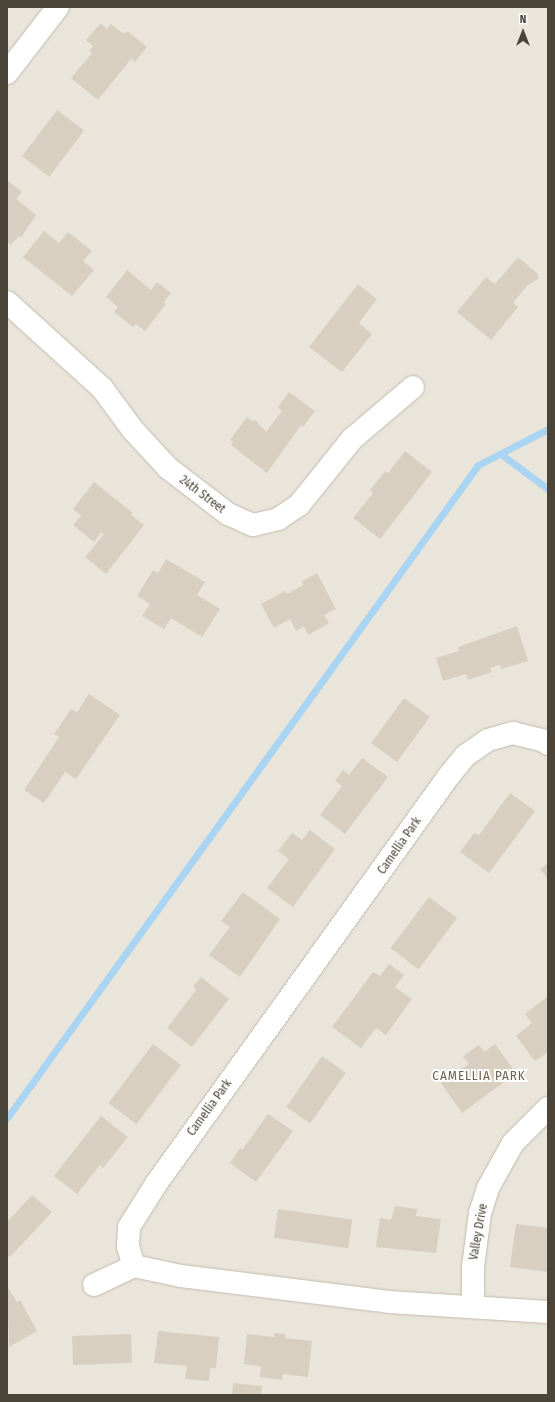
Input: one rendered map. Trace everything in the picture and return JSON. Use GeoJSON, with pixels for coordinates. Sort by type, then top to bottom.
{"type":"FeatureCollection","features":[{"type":"Feature","properties":{"kind":"street"},"geometry":{"type":"LineString","coordinates":[[7,73],[58,7]]}},
{"type":"Feature","properties":{"kind":"street","name":"24th Street"},"geometry":{"type":"LineString","coordinates":[[7,302],[102,388],[133,430],[168,468],[228,514],[253,525],[278,519],[299,505],[352,439],[413,387]]}},
{"type":"Feature","properties":{"kind":"street","name":"Camellia Park"},"geometry":{"type":"LineString","coordinates":[[134,1266],[128,1246],[129,1227],[156,1184],[448,777],[465,756],[488,740],[513,733],[542,740],[548,744]]}},
{"type":"Feature","properties":{"kind":"street","name":"Valley Drive"},"geometry":{"type":"LineString","coordinates":[[472,1306],[473,1267],[480,1213],[488,1188],[513,1143],[548,1108]]}},
{"type":"Feature","properties":{"kind":"street"},"geometry":{"type":"LineString","coordinates":[[94,1285],[134,1266],[182,1276],[388,1302],[472,1306],[548,1312]]}},
{"type":"Feature","properties":{"kind":"shaded area"},"geometry":{"type":"Polygon","coordinates":[[[7,7],[548,7],[548,1395],[7,1395],[7,7]]]}},
{"type":"Feature","properties":{"kind":"building"},"geometry":{"type":"Polygon","coordinates":[[[101,23],[107,29],[111,24],[124,34],[127,31],[147,47],[135,62],[131,59],[98,100],[71,78],[92,53],[89,51],[93,46],[86,40],[101,23]]]}},
{"type":"Feature","properties":{"kind":"building"},"geometry":{"type":"Polygon","coordinates":[[[57,110],[84,130],[49,177],[22,156],[57,110]]]}},
{"type":"Feature","properties":{"kind":"building"},"geometry":{"type":"Polygon","coordinates":[[[7,180],[22,192],[16,199],[36,215],[21,238],[19,236],[11,245],[7,242],[7,180]]]}},
{"type":"Feature","properties":{"kind":"building"},"geometry":{"type":"Polygon","coordinates":[[[44,231],[59,243],[68,232],[92,251],[83,261],[94,270],[72,296],[23,257],[44,231]]]}},
{"type":"Feature","properties":{"kind":"building"},"geometry":{"type":"Polygon","coordinates":[[[518,257],[538,274],[538,279],[528,285],[513,303],[518,307],[491,340],[457,312],[486,277],[495,284],[518,257]]]}},
{"type":"Feature","properties":{"kind":"building"},"geometry":{"type":"Polygon","coordinates":[[[127,270],[151,290],[157,282],[171,293],[164,302],[166,304],[145,331],[136,324],[133,327],[114,312],[118,307],[106,297],[127,270]]]}},
{"type":"Feature","properties":{"kind":"building"},"geometry":{"type":"Polygon","coordinates":[[[358,284],[377,299],[359,323],[372,334],[342,372],[309,347],[358,284]]]}},
{"type":"Feature","properties":{"kind":"building"},"geometry":{"type":"Polygon","coordinates":[[[289,392],[315,411],[303,427],[301,425],[267,473],[231,445],[233,442],[230,440],[247,417],[252,421],[255,420],[266,432],[282,411],[278,407],[289,392]]]}},
{"type":"Feature","properties":{"kind":"building"},"geometry":{"type":"Polygon","coordinates":[[[405,451],[432,472],[380,539],[353,518],[373,493],[370,490],[385,471],[388,473],[405,451]]]}},
{"type":"Feature","properties":{"kind":"building"},"geometry":{"type":"Polygon","coordinates":[[[94,482],[133,513],[131,515],[144,525],[106,574],[85,557],[104,534],[101,532],[94,542],[73,525],[81,516],[73,509],[94,482]]]}},
{"type":"Feature","properties":{"kind":"building"},"geometry":{"type":"Polygon","coordinates":[[[166,559],[205,582],[197,595],[220,609],[202,637],[171,618],[164,629],[142,616],[150,604],[137,596],[153,570],[158,573],[166,559]]]}},
{"type":"Feature","properties":{"kind":"building"},"geometry":{"type":"Polygon","coordinates":[[[317,573],[336,609],[324,615],[329,623],[308,635],[304,626],[296,631],[290,619],[274,628],[261,604],[285,591],[287,594],[303,585],[302,581],[317,573]]]}},
{"type":"Feature","properties":{"kind":"building"},"geometry":{"type":"Polygon","coordinates":[[[517,626],[528,661],[501,669],[500,665],[490,668],[492,672],[468,680],[466,674],[443,681],[436,658],[459,651],[458,647],[517,626]]]}},
{"type":"Feature","properties":{"kind":"building"},"geometry":{"type":"Polygon","coordinates":[[[89,694],[120,715],[76,779],[65,772],[44,803],[24,790],[59,737],[54,734],[71,709],[77,712],[89,694]]]}},
{"type":"Feature","properties":{"kind":"building"},"geometry":{"type":"Polygon","coordinates":[[[404,698],[430,717],[397,762],[371,743],[404,698]]]}},
{"type":"Feature","properties":{"kind":"building"},"geometry":{"type":"Polygon","coordinates":[[[362,758],[388,777],[345,834],[320,815],[342,786],[335,781],[343,770],[349,775],[362,758]]]}},
{"type":"Feature","properties":{"kind":"building"},"geometry":{"type":"Polygon","coordinates":[[[510,793],[535,811],[489,873],[460,852],[474,833],[479,835],[510,793]]]}},
{"type":"Feature","properties":{"kind":"building"},"geometry":{"type":"Polygon","coordinates":[[[310,830],[335,849],[293,907],[267,888],[289,859],[278,851],[292,833],[302,840],[310,830]]]}},
{"type":"Feature","properties":{"kind":"building"},"geometry":{"type":"Polygon","coordinates":[[[548,863],[548,879],[540,869],[548,863]]]}},
{"type":"Feature","properties":{"kind":"building"},"geometry":{"type":"Polygon","coordinates":[[[243,892],[280,919],[240,977],[209,955],[230,927],[221,921],[243,892]]]}},
{"type":"Feature","properties":{"kind":"building"},"geometry":{"type":"Polygon","coordinates":[[[429,897],[457,918],[418,969],[390,948],[429,897]]]}},
{"type":"Feature","properties":{"kind":"building"},"geometry":{"type":"Polygon","coordinates":[[[389,964],[404,975],[395,987],[412,999],[386,1035],[376,1028],[361,1048],[332,1027],[373,972],[380,976],[389,964]]]}},
{"type":"Feature","properties":{"kind":"building"},"geometry":{"type":"Polygon","coordinates":[[[201,977],[229,999],[192,1047],[167,1028],[196,990],[193,987],[201,977]]]}},
{"type":"Feature","properties":{"kind":"building"},"geometry":{"type":"Polygon","coordinates":[[[548,996],[548,1052],[535,1061],[516,1036],[532,1023],[525,1014],[548,996]]]}},
{"type":"Feature","properties":{"kind":"building"},"geometry":{"type":"Polygon","coordinates":[[[153,1044],[181,1065],[136,1124],[108,1103],[153,1044]]]}},
{"type":"Feature","properties":{"kind":"building"},"geometry":{"type":"Polygon","coordinates":[[[495,1044],[516,1073],[462,1113],[441,1083],[469,1064],[463,1056],[479,1045],[484,1052],[495,1044]]]}},
{"type":"Feature","properties":{"kind":"building"},"geometry":{"type":"Polygon","coordinates":[[[322,1056],[346,1073],[310,1123],[286,1107],[322,1056]]]}},
{"type":"Feature","properties":{"kind":"building"},"geometry":{"type":"Polygon","coordinates":[[[268,1114],[293,1131],[256,1182],[230,1163],[240,1148],[242,1150],[268,1114]]]}},
{"type":"Feature","properties":{"kind":"building"},"geometry":{"type":"Polygon","coordinates":[[[101,1116],[128,1137],[103,1168],[100,1165],[77,1194],[54,1176],[101,1116]]]}},
{"type":"Feature","properties":{"kind":"building"},"geometry":{"type":"Polygon","coordinates":[[[32,1195],[52,1212],[10,1257],[7,1254],[7,1222],[32,1195]]]}},
{"type":"Feature","properties":{"kind":"building"},"geometry":{"type":"Polygon","coordinates":[[[395,1206],[417,1209],[416,1216],[441,1219],[436,1253],[376,1247],[380,1218],[391,1220],[395,1206]]]}},
{"type":"Feature","properties":{"kind":"building"},"geometry":{"type":"Polygon","coordinates":[[[278,1209],[352,1219],[348,1248],[274,1238],[278,1209]]]}},
{"type":"Feature","properties":{"kind":"building"},"geometry":{"type":"Polygon","coordinates":[[[516,1224],[548,1228],[548,1272],[510,1267],[516,1224]]]}},
{"type":"Feature","properties":{"kind":"building"},"geometry":{"type":"Polygon","coordinates":[[[7,1286],[17,1302],[20,1300],[37,1331],[9,1347],[7,1286]]]}},
{"type":"Feature","properties":{"kind":"building"},"geometry":{"type":"Polygon","coordinates":[[[158,1331],[219,1337],[216,1368],[210,1368],[209,1381],[185,1379],[187,1366],[154,1363],[158,1331]]]}},
{"type":"Feature","properties":{"kind":"building"},"geometry":{"type":"Polygon","coordinates":[[[274,1333],[285,1334],[285,1338],[312,1341],[308,1377],[283,1374],[282,1380],[260,1377],[261,1366],[244,1364],[247,1334],[274,1337],[274,1333]]]}},
{"type":"Feature","properties":{"kind":"building"},"geometry":{"type":"Polygon","coordinates":[[[131,1334],[132,1363],[73,1365],[72,1336],[131,1334]]]}},
{"type":"Feature","properties":{"kind":"building"},"geometry":{"type":"Polygon","coordinates":[[[233,1383],[262,1386],[261,1395],[232,1395],[233,1383]]]}},
{"type":"Feature","properties":{"kind":"waterway"},"geometry":{"type":"LineString","coordinates":[[7,1118],[478,465],[548,429]]}},
{"type":"Feature","properties":{"kind":"waterway"},"geometry":{"type":"LineString","coordinates":[[501,454],[548,489]]}},
{"type":"Feature","properties":{"kind":"district","name":"CAMELLIA PARK"},"geometry":{"type":"Point","coordinates":[479,1076]}}]}
